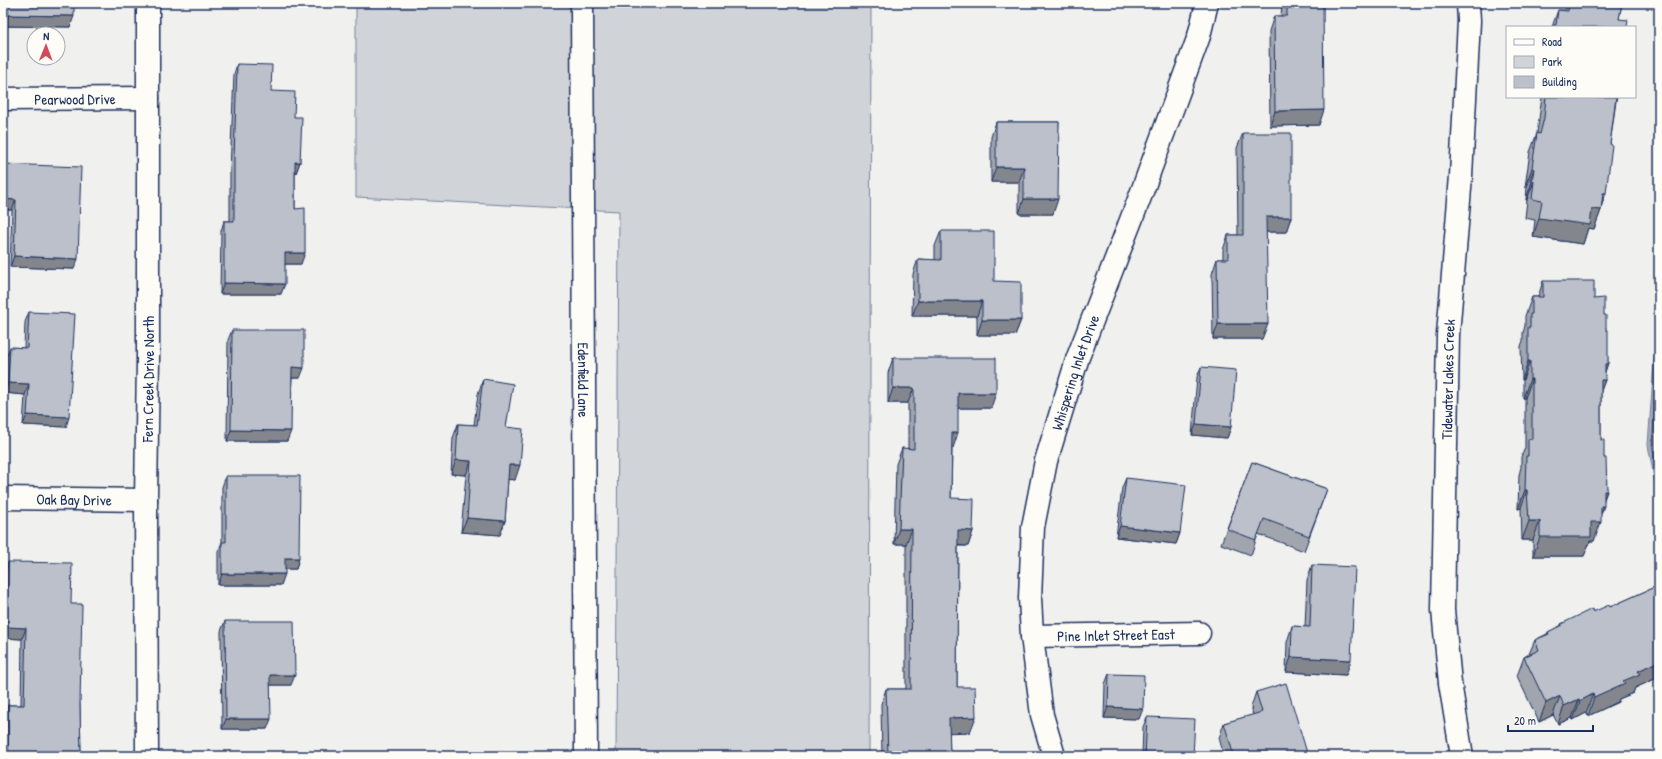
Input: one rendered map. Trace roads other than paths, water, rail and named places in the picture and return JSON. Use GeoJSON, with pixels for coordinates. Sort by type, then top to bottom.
{"type":"FeatureCollection","features":[{"type":"Feature","properties":{"kind":"street","name":"Fern Creek Drive North"},"geometry":{"type":"LineString","coordinates":[[147,756],[146,500],[148,359],[148,3]]}},
{"type":"Feature","properties":{"kind":"street","name":"Edenfield Lane"},"geometry":{"type":"LineString","coordinates":[[582,3],[586,756]]}},
{"type":"Feature","properties":{"kind":"street","name":"Whispering Inlet Drive"},"geometry":{"type":"LineString","coordinates":[[1054,756],[1042,716],[1032,636],[1030,598],[1033,527],[1046,461],[1078,357],[1140,197],[1194,50],[1207,3]]}},
{"type":"Feature","properties":{"kind":"street","name":"Tidewater Lakes Creek"},"geometry":{"type":"LineString","coordinates":[[1462,756],[1450,682],[1443,610],[1448,336],[1461,168],[1469,21],[1468,3]]}},
{"type":"Feature","properties":{"kind":"street","name":"Pearwood Drive"},"geometry":{"type":"LineString","coordinates":[[3,99],[148,98]]}},
{"type":"Feature","properties":{"kind":"street","name":"Oak Bay Drive"},"geometry":{"type":"LineString","coordinates":[[3,498],[146,500]]}},
{"type":"Feature","properties":{"kind":"street","name":"Pine Inlet Street East"},"geometry":{"type":"LineString","coordinates":[[1032,636],[1199,633]]}},
{"type":"Feature","properties":{"kind":"water"},"geometry":{"type":"Polygon","coordinates":[[[1659,293],[1659,504],[1648,445],[1659,293]]]}}]}
